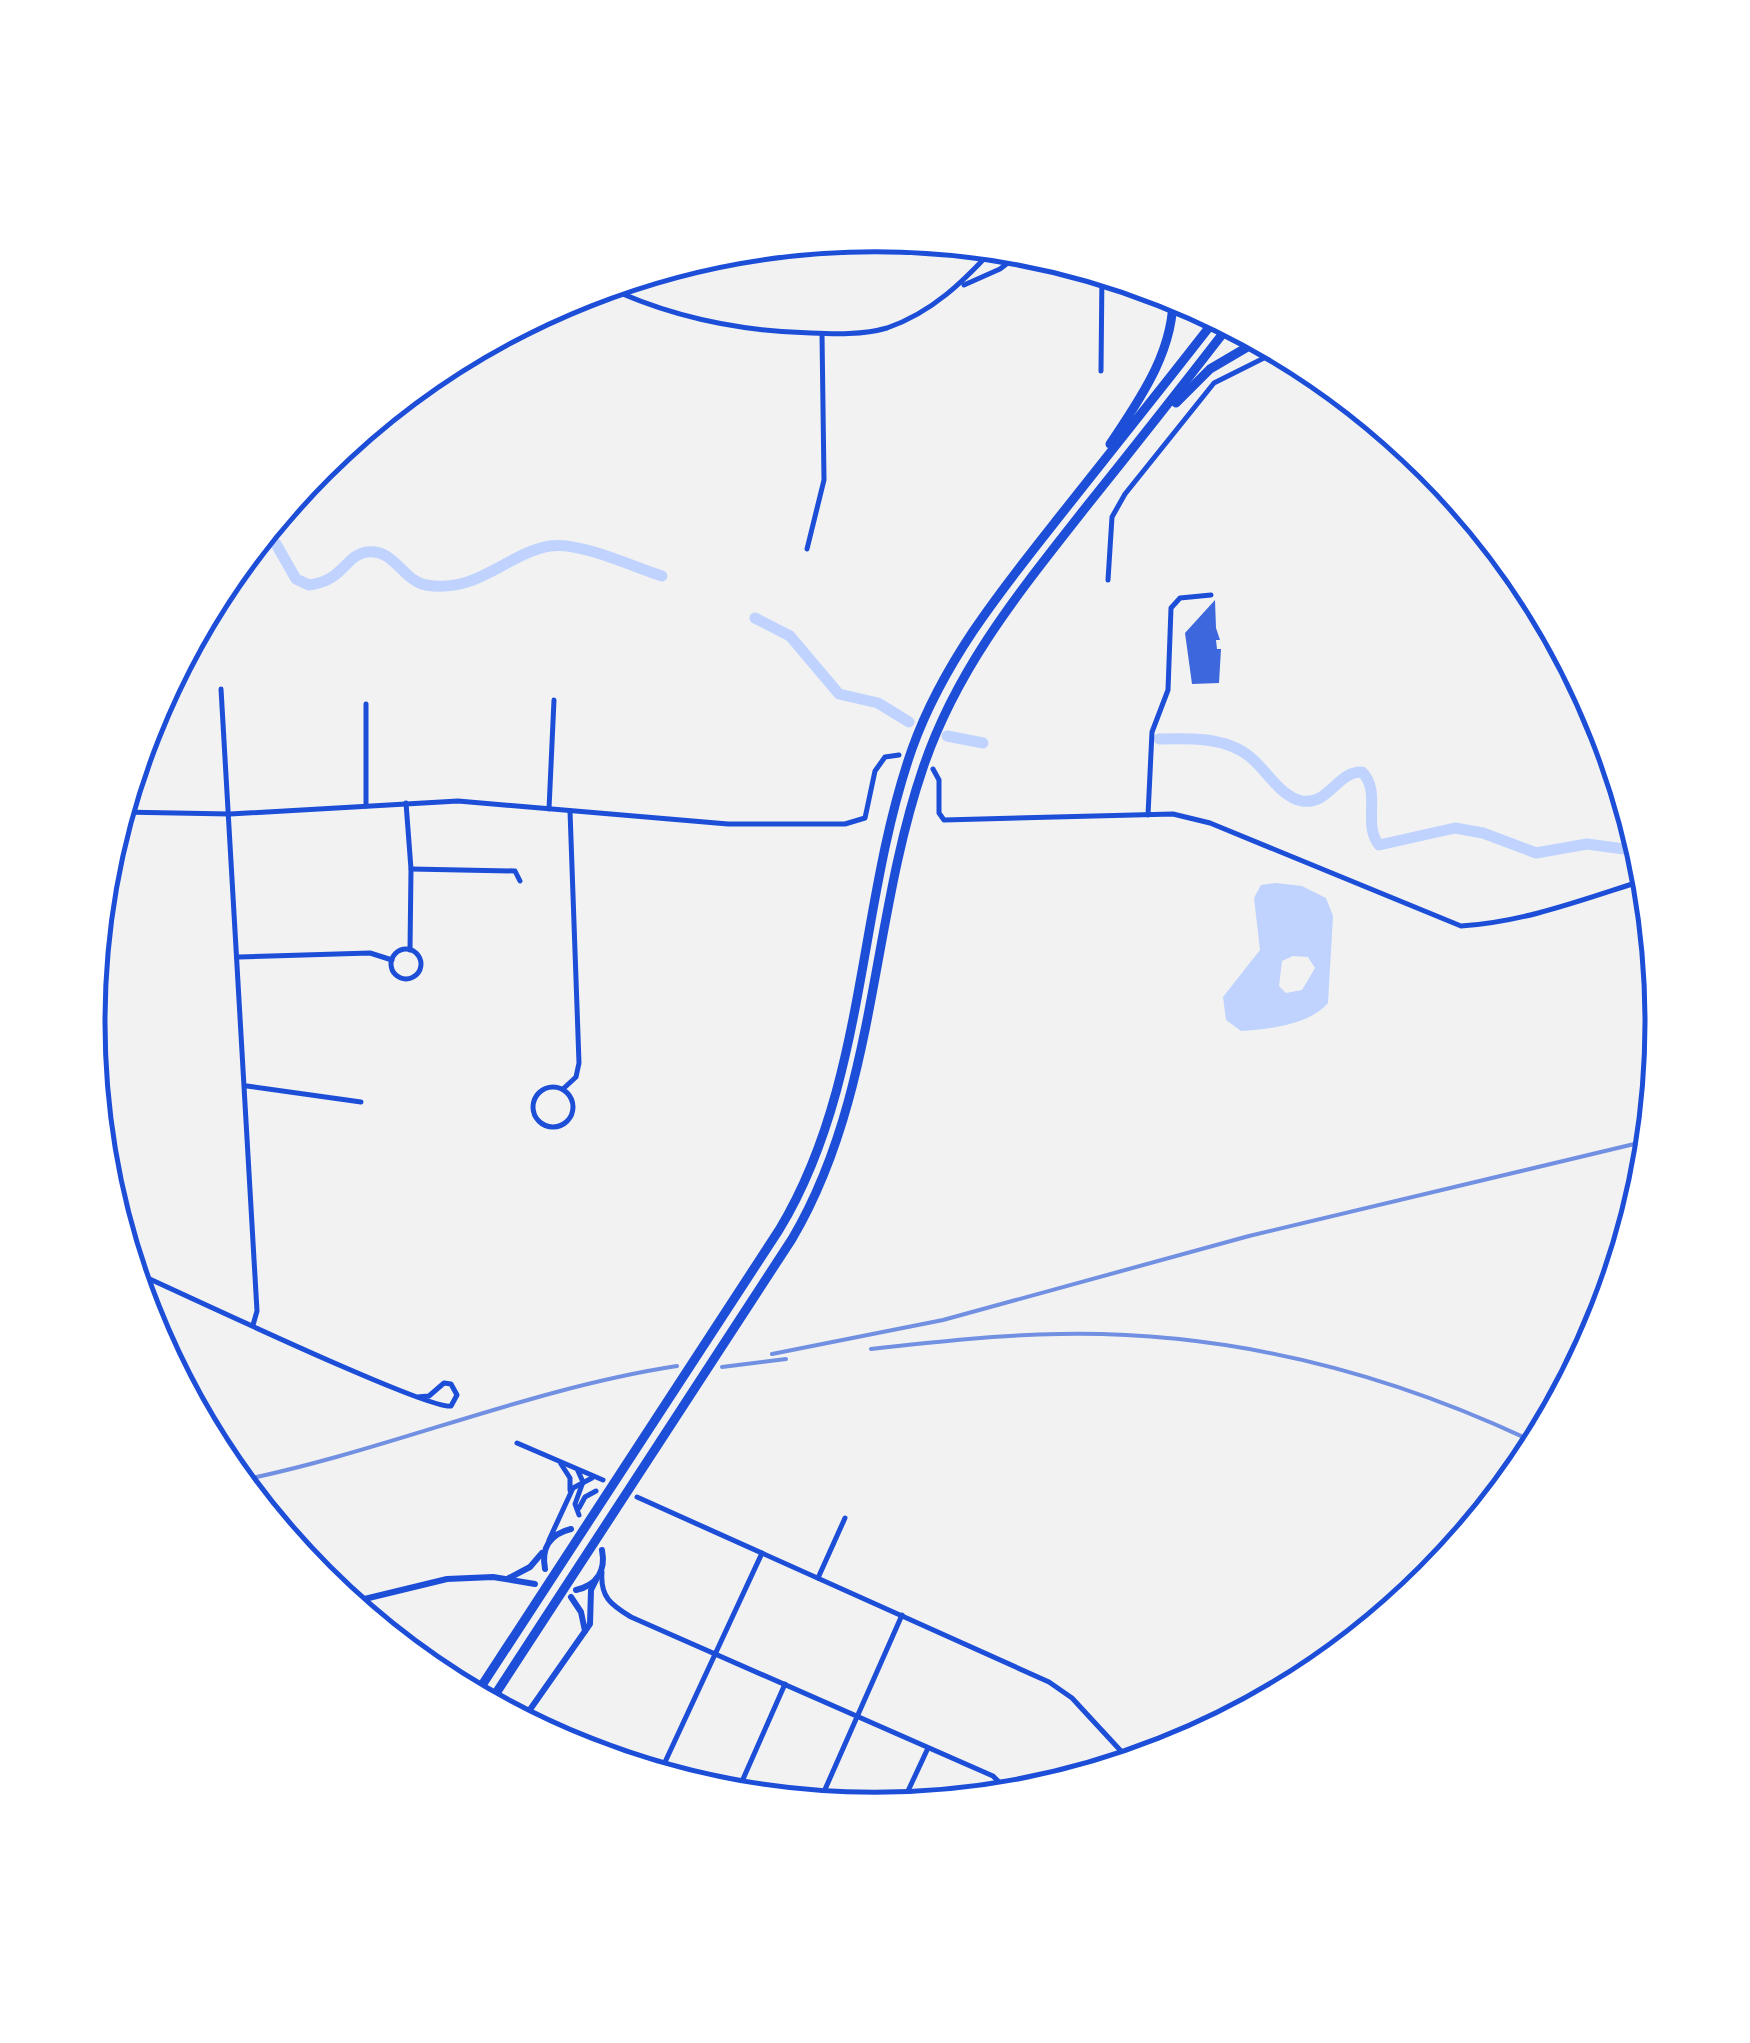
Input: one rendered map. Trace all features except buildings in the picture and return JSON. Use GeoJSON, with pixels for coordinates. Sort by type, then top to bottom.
{"type":"FeatureCollection","features":[{"type":"Feature","properties":{"kind":"highway"},"geometry":{"type":"LineString","coordinates":[[1069,505],[1138,402],[1162,354],[1174,312]]}},
{"type":"Feature","properties":{"kind":"highway"},"geometry":{"type":"LineString","coordinates":[[483,1684],[779,1230],[807,1176],[834,1100],[895,810],[918,733],[937,692],[971,632],[1209,328]]}},
{"type":"Feature","properties":{"kind":"highway"},"geometry":{"type":"LineString","coordinates":[[497,1692],[792,1239],[821,1180],[845,1116],[910,812],[944,713],[970,662],[996,623],[1223,335]]}},
{"type":"Feature","properties":{"kind":"highway"},"geometry":{"type":"LineString","coordinates":[[1124,460],[1202,376],[1247,348]]}},
{"type":"Feature","properties":{"kind":"street"},"geometry":{"type":"LineString","coordinates":[[961,286],[984,259]]}},
{"type":"Feature","properties":{"kind":"street"},"geometry":{"type":"LineString","coordinates":[[622,294],[641,304],[712,325],[822,334],[886,328],[1008,263]]}},
{"type":"Feature","properties":{"kind":"street"},"geometry":{"type":"LineString","coordinates":[[1101,372],[1102,286]]}},
{"type":"Feature","properties":{"kind":"street"},"geometry":{"type":"LineString","coordinates":[[807,549],[824,480],[822,334]]}},
{"type":"Feature","properties":{"kind":"street"},"geometry":{"type":"LineString","coordinates":[[1108,580],[1111,525],[1125,494],[1211,386],[1265,358]]}},
{"type":"Feature","properties":{"kind":"street"},"geometry":{"type":"LineString","coordinates":[[1148,815],[1151,736],[1168,690],[1171,608],[1179,598],[1211,596]]}},
{"type":"Feature","properties":{"kind":"street"},"geometry":{"type":"LineString","coordinates":[[221,689],[247,1086],[257,1308],[254,1326]]}},
{"type":"Feature","properties":{"kind":"street"},"geometry":{"type":"LineString","coordinates":[[549,809],[554,700]]}},
{"type":"Feature","properties":{"kind":"street"},"geometry":{"type":"LineString","coordinates":[[366,704],[366,806]]}},
{"type":"Feature","properties":{"kind":"street"},"geometry":{"type":"LineString","coordinates":[[134,812],[230,814],[458,801],[728,824],[856,823],[868,814],[878,764],[885,757],[899,755]]}},
{"type":"Feature","properties":{"kind":"street"},"geometry":{"type":"LineString","coordinates":[[933,768],[938,780],[939,813],[947,821],[1174,814],[1210,823],[1461,926],[1530,916],[1632,884]]}},
{"type":"Feature","properties":{"kind":"street"},"geometry":{"type":"LineString","coordinates":[[406,803],[411,869],[410,950]]}},
{"type":"Feature","properties":{"kind":"street"},"geometry":{"type":"LineString","coordinates":[[563,1089],[576,1077],[578,1063],[570,810]]}},
{"type":"Feature","properties":{"kind":"street"},"geometry":{"type":"LineString","coordinates":[[411,869],[514,871],[520,881]]}},
{"type":"Feature","properties":{"kind":"street"},"geometry":{"type":"LineString","coordinates":[[410,950],[421,964],[419,972],[412,978],[398,977],[392,960],[400,951],[410,950]]}},
{"type":"Feature","properties":{"kind":"street"},"geometry":{"type":"LineString","coordinates":[[239,957],[370,953],[392,960]]}},
{"type":"Feature","properties":{"kind":"street"},"geometry":{"type":"LineString","coordinates":[[247,1086],[361,1102]]}},
{"type":"Feature","properties":{"kind":"street"},"geometry":{"type":"LineString","coordinates":[[550,1087],[563,1089],[573,1104],[570,1118],[555,1127],[540,1122],[534,1110],[539,1092],[550,1087]]}},
{"type":"Feature","properties":{"kind":"street"},"geometry":{"type":"LineString","coordinates":[[150,1279],[254,1326],[416,1397],[444,1408],[454,1403],[457,1395],[454,1387],[444,1383],[428,1396],[416,1397]]}},
{"type":"Feature","properties":{"kind":"street"},"geometry":{"type":"LineString","coordinates":[[517,1442],[602,1480],[582,1481],[569,1494]]}},
{"type":"Feature","properties":{"kind":"street"},"geometry":{"type":"LineString","coordinates":[[544,1570],[547,1544],[569,1494],[570,1478],[559,1462]]}},
{"type":"Feature","properties":{"kind":"street"},"geometry":{"type":"LineString","coordinates":[[573,1465],[582,1481],[576,1504],[579,1516],[583,1499],[596,1491]]}},
{"type":"Feature","properties":{"kind":"street"},"geometry":{"type":"LineString","coordinates":[[637,1497],[1049,1682],[1072,1698],[1122,1751]]}},
{"type":"Feature","properties":{"kind":"street"},"geometry":{"type":"LineString","coordinates":[[818,1578],[845,1518]]}},
{"type":"Feature","properties":{"kind":"street"},"geometry":{"type":"LineString","coordinates":[[507,1578],[532,1565],[557,1534],[571,1529]]}},
{"type":"Feature","properties":{"kind":"street"},"geometry":{"type":"LineString","coordinates":[[602,1550],[604,1595],[622,1612],[999,1781]]}},
{"type":"Feature","properties":{"kind":"street"},"geometry":{"type":"LineString","coordinates":[[665,1762],[762,1553]]}},
{"type":"Feature","properties":{"kind":"street"},"geometry":{"type":"LineString","coordinates":[[530,1710],[591,1622],[591,1590],[603,1568]]}},
{"type":"Feature","properties":{"kind":"street"},"geometry":{"type":"LineString","coordinates":[[365,1599],[447,1578],[507,1578],[535,1584]]}},
{"type":"Feature","properties":{"kind":"street"},"geometry":{"type":"LineString","coordinates":[[585,1632],[574,1594],[596,1580]]}},
{"type":"Feature","properties":{"kind":"street"},"geometry":{"type":"LineString","coordinates":[[824,1790],[902,1615]]}},
{"type":"Feature","properties":{"kind":"street"},"geometry":{"type":"LineString","coordinates":[[743,1780],[785,1684]]}},
{"type":"Feature","properties":{"kind":"street"},"geometry":{"type":"LineString","coordinates":[[908,1791],[928,1748]]}},
{"type":"Feature","properties":{"kind":"water"},"geometry":{"type":"Polygon","coordinates":[[[1261,885],[1302,886],[1326,898],[1333,916],[1328,1003],[1300,1021],[1241,1031],[1226,1020],[1223,997],[1260,950],[1254,898],[1261,885]],[[1293,956],[1282,961],[1279,986],[1286,993],[1302,990],[1315,968],[1308,957],[1293,956]]]}},
{"type":"Feature","properties":{"kind":"waterway"},"geometry":{"type":"LineString","coordinates":[[272,543],[296,579],[309,585],[330,579],[367,552],[384,555],[418,582],[444,586],[477,578],[534,550],[562,545],[662,576]]}},
{"type":"Feature","properties":{"kind":"waterway"},"geometry":{"type":"LineString","coordinates":[[755,618],[790,636],[839,694],[878,703],[909,722]]}},
{"type":"Feature","properties":{"kind":"waterway"},"geometry":{"type":"LineString","coordinates":[[947,736],[983,743]]}},
{"type":"Feature","properties":{"kind":"waterway"},"geometry":{"type":"LineString","coordinates":[[1159,739],[1229,745],[1249,756],[1287,794],[1302,801],[1320,798],[1346,777],[1362,772],[1371,789],[1372,828],[1379,845],[1455,828],[1483,833],[1536,853],[1587,844],[1625,849]]}},
{"type":"Feature","properties":{"kind":"railway"},"geometry":{"type":"LineString","coordinates":[[772,1354],[943,1320],[1249,1236],[1634,1144]]}},
{"type":"Feature","properties":{"kind":"railway"},"geometry":{"type":"LineString","coordinates":[[871,1349],[1036,1335],[1184,1340],[1305,1361],[1365,1377],[1424,1396],[1523,1437]]}},
{"type":"Feature","properties":{"kind":"railway"},"geometry":{"type":"LineString","coordinates":[[722,1367],[786,1359]]}},
{"type":"Feature","properties":{"kind":"railway"},"geometry":{"type":"LineString","coordinates":[[255,1477],[348,1454],[566,1389],[677,1366]]}}]}
